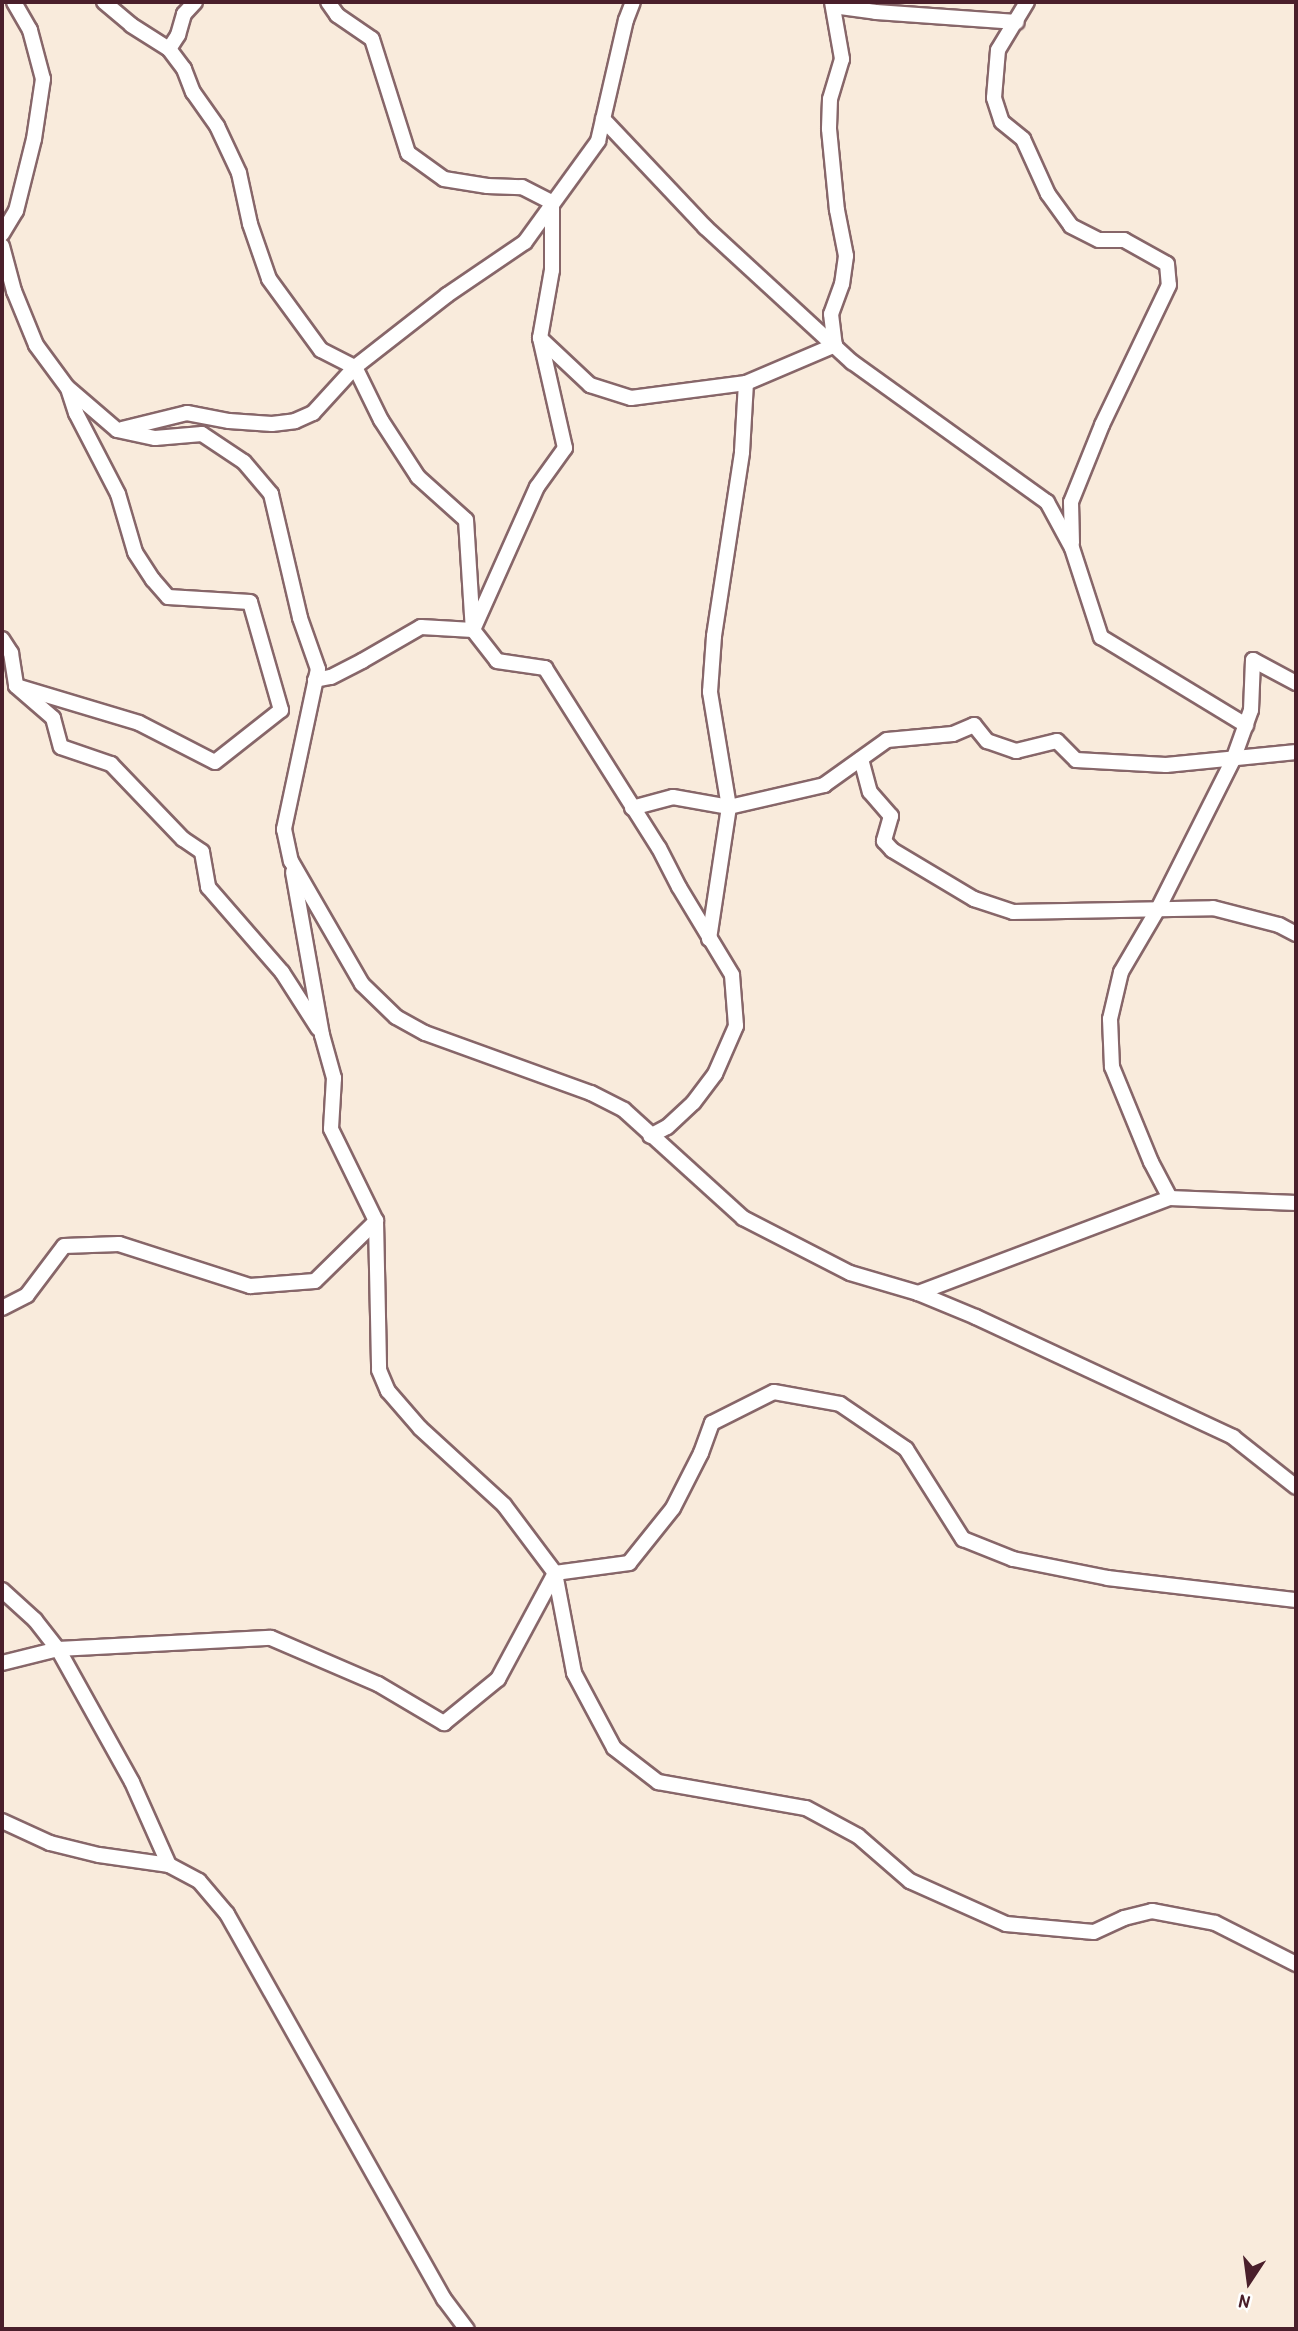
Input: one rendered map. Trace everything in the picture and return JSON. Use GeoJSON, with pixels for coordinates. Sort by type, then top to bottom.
{"type":"FeatureCollection","features":[{"type":"Feature","properties":{"kind":"street"},"geometry":{"type":"LineString","coordinates":[[2,234],[34,139],[43,79],[30,30],[14,2]]}},
{"type":"Feature","properties":{"kind":"street"},"geometry":{"type":"LineString","coordinates":[[104,2],[169,49],[184,69],[193,92],[217,126],[239,173],[250,224],[269,279],[321,350],[355,367],[381,420],[418,477],[466,520],[473,630],[496,661],[545,668],[659,848],[732,975],[736,1026],[715,1074],[693,1103],[667,1127],[650,1136]]}},
{"type":"Feature","properties":{"kind":"street"},"geometry":{"type":"LineString","coordinates":[[169,49],[178,35],[184,14],[195,2]]}},
{"type":"Feature","properties":{"kind":"street"},"geometry":{"type":"LineString","coordinates":[[328,2],[337,15],[372,39],[408,153],[444,179],[487,186],[522,187],[552,202]]}},
{"type":"Feature","properties":{"kind":"street"},"geometry":{"type":"LineString","coordinates":[[117,430],[187,413],[229,421],[272,424],[295,421],[313,413],[355,367],[447,295],[526,242],[598,141],[626,20],[633,2]]}},
{"type":"Feature","properties":{"kind":"street"},"geometry":{"type":"LineString","coordinates":[[1027,2],[998,50],[994,98],[1002,122],[1023,139],[1048,194],[1071,226],[1099,240],[1124,240],[1167,264],[1169,285],[1102,425],[1070,502],[1072,548]]}},
{"type":"Feature","properties":{"kind":"street"},"geometry":{"type":"LineString","coordinates":[[835,345],[831,314],[842,284],[846,256],[837,210],[829,129],[831,99],[842,59],[832,4],[876,12],[1017,22]]}},
{"type":"Feature","properties":{"kind":"street"},"geometry":{"type":"LineString","coordinates":[[603,120],[705,227],[835,345],[896,395],[1047,502],[1072,548],[1101,637],[1245,725]]}},
{"type":"Feature","properties":{"kind":"street"},"geometry":{"type":"LineString","coordinates":[[473,630],[537,487],[565,448],[540,338],[552,270],[552,202]]}},
{"type":"Feature","properties":{"kind":"street"},"geometry":{"type":"LineString","coordinates":[[2,246],[14,291],[36,345],[67,387],[117,430],[155,438],[202,434],[244,462],[271,494],[300,618],[318,669],[284,828],[322,1035],[334,1078],[331,1129],[376,1222],[379,1370],[388,1391],[420,1428],[504,1506],[555,1573],[574,1673],[614,1748],[658,1782],[806,1808],[859,1836],[910,1881],[1006,1924],[1094,1932],[1124,1918],[1152,1911],[1215,1923],[1296,1964]]}},
{"type":"Feature","properties":{"kind":"street"},"geometry":{"type":"LineString","coordinates":[[540,338],[590,385],[631,398],[746,383],[835,345]]}},
{"type":"Feature","properties":{"kind":"street"},"geometry":{"type":"LineString","coordinates":[[709,939],[729,807],[710,692],[716,624],[742,452],[746,383]]}},
{"type":"Feature","properties":{"kind":"street"},"geometry":{"type":"LineString","coordinates":[[16,686],[139,723],[215,762],[281,710],[250,602],[168,597],[153,580],[135,552],[118,494],[76,413],[67,387]]}},
{"type":"Feature","properties":{"kind":"street"},"geometry":{"type":"LineString","coordinates":[[315,680],[331,677],[421,627],[473,630]]}},
{"type":"Feature","properties":{"kind":"street"},"geometry":{"type":"LineString","coordinates":[[2,639],[11,653],[16,686],[53,718],[61,747],[111,764],[183,839],[202,852],[208,887],[282,972],[322,1035]]}},
{"type":"Feature","properties":{"kind":"street"},"geometry":{"type":"LineString","coordinates":[[1170,1198],[1151,1162],[1112,1066],[1110,1019],[1121,972],[1157,909],[1233,760],[1251,710],[1253,660],[1296,682]]}},
{"type":"Feature","properties":{"kind":"street"},"geometry":{"type":"LineString","coordinates":[[632,808],[673,797],[729,807],[824,785],[887,740],[953,734],[974,725],[987,741],[1016,751],[1057,741],[1076,760],[1166,765],[1296,752]]}},
{"type":"Feature","properties":{"kind":"street"},"geometry":{"type":"LineString","coordinates":[[861,759],[870,792],[891,816],[884,841],[892,850],[974,899],[1013,912],[1213,908],[1279,925],[1296,934]]}},
{"type":"Feature","properties":{"kind":"street"},"geometry":{"type":"LineString","coordinates":[[291,861],[362,984],[396,1017],[425,1032],[591,1093],[624,1110],[743,1218],[850,1273],[918,1293],[1233,1437],[1296,1487]]}},
{"type":"Feature","properties":{"kind":"street"},"geometry":{"type":"LineString","coordinates":[[918,1293],[1170,1198],[1296,1203]]}},
{"type":"Feature","properties":{"kind":"street"},"geometry":{"type":"LineString","coordinates":[[2,1308],[27,1295],[64,1246],[119,1244],[250,1286],[315,1281],[376,1222]]}},
{"type":"Feature","properties":{"kind":"street"},"geometry":{"type":"LineString","coordinates":[[555,1573],[629,1563],[673,1508],[701,1453],[712,1423],[774,1392],[840,1404],[906,1449],[963,1539],[1013,1559],[1108,1578],[1296,1600]]}},
{"type":"Feature","properties":{"kind":"street"},"geometry":{"type":"LineString","coordinates":[[2,1662],[58,1649],[271,1637],[378,1684],[444,1723],[498,1679],[555,1573]]}},
{"type":"Feature","properties":{"kind":"street"},"geometry":{"type":"LineString","coordinates":[[2,1590],[35,1620],[58,1649],[132,1782],[169,1865]]}},
{"type":"Feature","properties":{"kind":"street"},"geometry":{"type":"LineString","coordinates":[[2,1821],[50,1843],[87,1852],[169,1865],[199,1881],[227,1914],[444,2299],[467,2329]]}}]}
